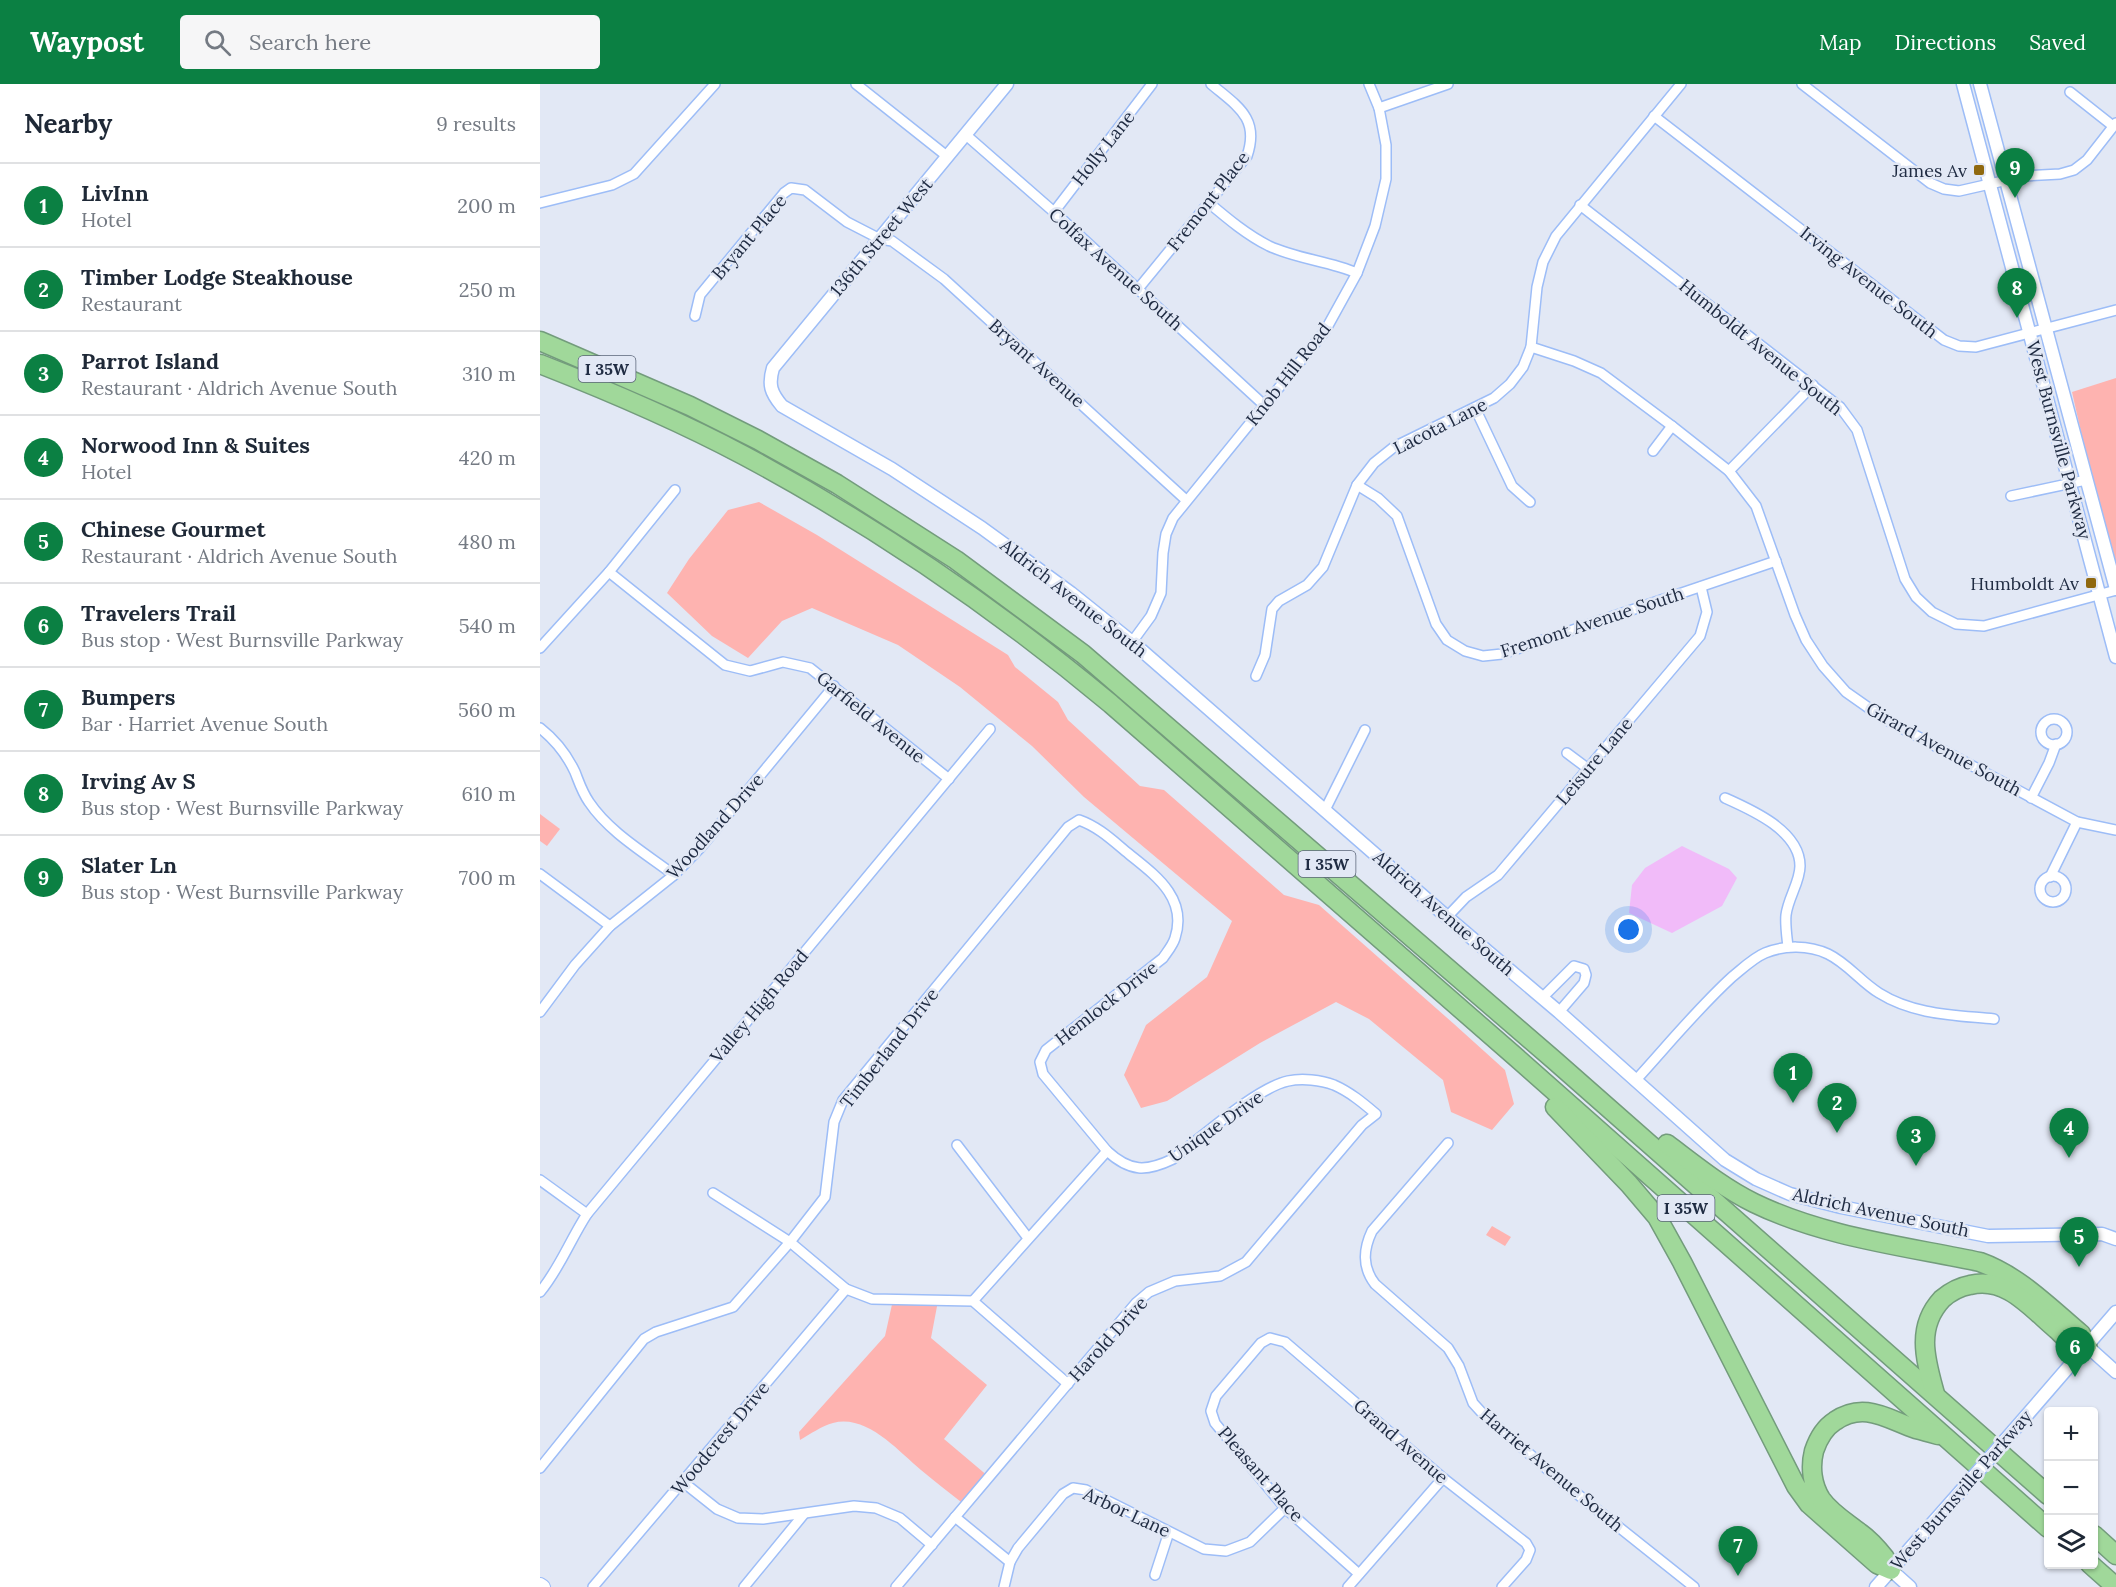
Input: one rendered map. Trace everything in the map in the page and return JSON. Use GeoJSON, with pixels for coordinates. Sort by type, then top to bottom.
{"type":"FeatureCollection","features":[{"type":"Feature","properties":{"kind":"highway","name":"I 35W"},"geometry":{"type":"LineString","coordinates":[[540,341],[690,406],[758,440],[873,506],[978,576],[1111,677],[1554,1060],[2044,1491]]}},
{"type":"Feature","properties":{"kind":"highway","name":"I 35W"},"geometry":{"type":"LineString","coordinates":[[540,364],[618,396],[742,454],[860,522],[976,600],[1111,704],[1517,1058],[2044,1524]]}},
{"type":"Feature","properties":{"kind":"highway"},"geometry":{"type":"LineString","coordinates":[[1517,1058],[1537,1088],[1629,1184],[1657,1217],[1796,1486],[1809,1504],[1877,1564],[1891,1570]]}},
{"type":"Feature","properties":{"kind":"highway"},"geometry":{"type":"LineString","coordinates":[[1554,1060],[1705,1173],[1753,1202],[1792,1220],[1823,1230],[1980,1262],[1997,1268],[2014,1278],[2081,1334],[2087,1346]]}},
{"type":"Feature","properties":{"kind":"highway"},"geometry":{"type":"LineString","coordinates":[[1935,1394],[1923,1341],[1926,1324],[1934,1308],[1957,1288],[1973,1284],[2001,1286],[2014,1293],[2072,1343],[2087,1346]]}},
{"type":"Feature","properties":{"kind":"highway"},"geometry":{"type":"LineString","coordinates":[[1891,1570],[1885,1557],[1821,1498],[1814,1482],[1812,1463],[1819,1438],[1830,1425],[1859,1411],[1893,1418],[1915,1428],[1943,1436]]}},
{"type":"Feature","properties":{"kind":"highway"},"geometry":{"type":"LineString","coordinates":[[2098,1539],[2116,1555]]}},
{"type":"Feature","properties":{"kind":"highway"},"geometry":{"type":"LineString","coordinates":[[2096,1569],[2116,1587]]}},
{"type":"Feature","properties":{"kind":"street"},"geometry":{"type":"LineString","coordinates":[[540,204],[612,185],[634,174],[715,84]]}},
{"type":"Feature","properties":{"kind":"street"},"geometry":{"type":"LineString","coordinates":[[856,84],[948,157]]}},
{"type":"Feature","properties":{"kind":"street","name":"136th Street West"},"geometry":{"type":"LineString","coordinates":[[773,395],[769,381],[772,368],[1007,84]]}},
{"type":"Feature","properties":{"kind":"street","name":"Holly Lane"},"geometry":{"type":"LineString","coordinates":[[1054,212],[1152,84]]}},
{"type":"Feature","properties":{"kind":"street","name":"Fremont Place"},"geometry":{"type":"LineString","coordinates":[[1138,289],[1247,156],[1252,143],[1252,128],[1240,108],[1211,84]]}},
{"type":"Feature","properties":{"kind":"street","name":"Knob Hill Road"},"geometry":{"type":"LineString","coordinates":[[1132,642],[1157,603],[1163,581],[1166,534],[1173,518],[1325,331],[1358,273],[1375,226],[1386,179],[1386,145],[1379,108],[1369,84]]}},
{"type":"Feature","properties":{"kind":"street"},"geometry":{"type":"LineString","coordinates":[[1379,108],[1448,84]]}},
{"type":"Feature","properties":{"kind":"street","name":"Lacota Lane"},"geometry":{"type":"LineString","coordinates":[[1256,676],[1265,655],[1272,609],[1279,601],[1307,585],[1323,567],[1358,485],[1374,463],[1394,447],[1494,398],[1510,384],[1523,367],[1531,347],[1537,287],[1543,262],[1556,236],[1681,84]]}},
{"type":"Feature","properties":{"kind":"street"},"geometry":{"type":"LineString","coordinates":[[1802,84],[1930,183],[1944,189],[1959,191],[2025,176],[2060,174],[2074,170],[2087,160],[2115,125],[2070,92]]}},
{"type":"Feature","properties":{"kind":"street","name":"West Burnsville Parkway"},"geometry":{"type":"LineString","coordinates":[[1963,84],[2116,657]]}},
{"type":"Feature","properties":{"kind":"street","name":"West Burnsville Parkway"},"geometry":{"type":"LineString","coordinates":[[1980,84],[2116,590]]}},
{"type":"Feature","properties":{"kind":"street","name":"Irving Avenue South"},"geometry":{"type":"LineString","coordinates":[[1654,116],[1944,339],[1959,346],[1976,347],[2116,310]]}},
{"type":"Feature","properties":{"kind":"street","name":"Colfax Avenue South"},"geometry":{"type":"LineString","coordinates":[[966,135],[1054,212],[1264,405]]}},
{"type":"Feature","properties":{"kind":"street","name":"Bryant Place"},"geometry":{"type":"LineString","coordinates":[[694,316],[700,295],[784,193],[791,188],[805,190],[847,222],[880,239]]}},
{"type":"Feature","properties":{"kind":"street"},"geometry":{"type":"LineString","coordinates":[[1209,204],[1243,231],[1269,246],[1295,255],[1335,264],[1358,273]]}},
{"type":"Feature","properties":{"kind":"street","name":"Humboldt Avenue South"},"geometry":{"type":"LineString","coordinates":[[1580,205],[1840,407],[1857,430],[1905,579],[1916,597],[1932,612],[1956,624],[1984,626],[2116,590]]}},
{"type":"Feature","properties":{"kind":"street","name":"Bryant Avenue"},"geometry":{"type":"LineString","coordinates":[[880,239],[892,241],[944,279],[1186,500]]}},
{"type":"Feature","properties":{"kind":"street","name":"Girard Avenue South"},"geometry":{"type":"LineString","coordinates":[[1531,347],[1574,361],[1601,373],[1729,471],[1756,506],[1806,640],[1823,666],[1846,692],[1882,718],[2077,822],[2116,830]]}},
{"type":"Feature","properties":{"kind":"street"},"geometry":{"type":"LineString","coordinates":[[1729,471],[1814,385]]}},
{"type":"Feature","properties":{"kind":"street","name":"Aldrich Avenue South"},"geometry":{"type":"LineString","coordinates":[[773,395],[782,406],[892,469],[982,528],[1071,592],[1132,642],[1559,1012],[1725,1160],[1756,1179],[1790,1194],[1825,1204],[1988,1236],[2102,1234],[2116,1239]]}},
{"type":"Feature","properties":{"kind":"street"},"geometry":{"type":"LineString","coordinates":[[1475,408],[1512,486],[1530,502]]}},
{"type":"Feature","properties":{"kind":"street"},"geometry":{"type":"LineString","coordinates":[[1653,451],[1672,426]]}},
{"type":"Feature","properties":{"kind":"street"},"geometry":{"type":"LineString","coordinates":[[2011,496],[2086,480]]}},
{"type":"Feature","properties":{"kind":"street","name":"Fremont Avenue South"},"geometry":{"type":"LineString","coordinates":[[1358,485],[1378,498],[1397,516],[1436,624],[1447,640],[1465,651],[1483,656],[1502,654],[1776,561]]}},
{"type":"Feature","properties":{"kind":"street"},"geometry":{"type":"LineString","coordinates":[[541,642],[609,572],[675,489]]}},
{"type":"Feature","properties":{"kind":"street","name":"Garfield Avenue"},"geometry":{"type":"LineString","coordinates":[[609,572],[725,665],[750,671],[783,662],[810,668],[949,779]]}},
{"type":"Feature","properties":{"kind":"street","name":"Leisure Lane"},"geometry":{"type":"LineString","coordinates":[[1447,917],[1466,897],[1498,875],[1700,636],[1707,612],[1701,587]]}},
{"type":"Feature","properties":{"kind":"street","name":"Woodland Drive"},"geometry":{"type":"LineString","coordinates":[[540,1012],[575,965],[610,926],[674,875],[701,847],[834,686]]}},
{"type":"Feature","properties":{"kind":"street"},"geometry":{"type":"LineString","coordinates":[[540,728],[562,751],[574,769],[582,791],[597,812],[612,827],[674,875]]}},
{"type":"Feature","properties":{"kind":"street","name":"Valley High Road"},"geometry":{"type":"LineString","coordinates":[[540,1292],[554,1276],[587,1214],[990,729]]}},
{"type":"Feature","properties":{"kind":"street"},"geometry":{"type":"LineString","coordinates":[[1325,810],[1365,730]]}},
{"type":"Feature","properties":{"kind":"street","name":"Girard Avenue South"},"geometry":{"type":"LineString","coordinates":[[2031,798],[2056,744]]}},
{"type":"Feature","properties":{"kind":"street"},"geometry":{"type":"LineString","coordinates":[[1567,753],[1587,768]]}},
{"type":"Feature","properties":{"kind":"street"},"geometry":{"type":"LineString","coordinates":[[1725,798],[1756,812],[1787,835],[1797,848],[1800,867],[1786,914],[1788,947]]}},
{"type":"Feature","properties":{"kind":"street","name":"Hemlock Drive"},"geometry":{"type":"LineString","coordinates":[[1068,827],[1079,820],[1094,825],[1164,882],[1178,915],[1175,938],[1163,958],[1046,1050],[1040,1062],[1043,1074],[1107,1151]]}},
{"type":"Feature","properties":{"kind":"street"},"geometry":{"type":"LineString","coordinates":[[2050,877],[2077,822]]}},
{"type":"Feature","properties":{"kind":"street","name":"Timberland Drive"},"geometry":{"type":"LineString","coordinates":[[540,1468],[644,1339],[656,1332],[733,1307],[790,1242],[825,1197],[834,1122],[843,1100],[1068,827]]}},
{"type":"Feature","properties":{"kind":"street"},"geometry":{"type":"LineString","coordinates":[[540,874],[610,926]]}},
{"type":"Feature","properties":{"kind":"street"},"geometry":{"type":"LineString","coordinates":[[1635,1081],[1707,1000],[1746,966],[1765,953],[1788,947],[1809,948],[1829,955],[1880,993],[1909,1008],[1933,1013],[1994,1019]]}},
{"type":"Feature","properties":{"kind":"street"},"geometry":{"type":"LineString","coordinates":[[1542,998],[1568,970],[1574,966],[1584,969],[1586,975],[1584,983],[1559,1012]]}},
{"type":"Feature","properties":{"kind":"street","name":"Unique Drive"},"geometry":{"type":"LineString","coordinates":[[1107,1151],[1125,1166],[1141,1168],[1160,1165],[1173,1159],[1259,1094],[1288,1081],[1311,1080],[1333,1084],[1352,1095],[1376,1114]]}},
{"type":"Feature","properties":{"kind":"street","name":"Harold Drive"},"geometry":{"type":"LineString","coordinates":[[896,1587],[1136,1303],[1149,1292],[1175,1281],[1220,1276],[1246,1262],[1362,1125],[1376,1114]]}},
{"type":"Feature","properties":{"kind":"street","name":"Harriet Avenue South"},"geometry":{"type":"LineString","coordinates":[[1448,1143],[1372,1231],[1364,1248],[1368,1275],[1375,1284],[1448,1348],[1459,1366],[1473,1403],[1483,1414],[1577,1494],[1694,1587]]}},
{"type":"Feature","properties":{"kind":"street"},"geometry":{"type":"LineString","coordinates":[[957,1145],[1028,1238]]}},
{"type":"Feature","properties":{"kind":"street"},"geometry":{"type":"LineString","coordinates":[[973,1301],[1107,1151]]}},
{"type":"Feature","properties":{"kind":"street"},"geometry":{"type":"LineString","coordinates":[[540,1180],[587,1214]]}},
{"type":"Feature","properties":{"kind":"street"},"geometry":{"type":"LineString","coordinates":[[713,1193],[790,1242],[846,1289],[872,1299],[973,1301],[1068,1384]]}},
{"type":"Feature","properties":{"kind":"street","name":"Woodcrest Drive"},"geometry":{"type":"LineString","coordinates":[[593,1587],[846,1289]]}},
{"type":"Feature","properties":{"kind":"street","name":"West Burnsville Parkway"},"geometry":{"type":"LineString","coordinates":[[1875,1587],[2116,1312]]}},
{"type":"Feature","properties":{"kind":"street","name":"Grand Avenue"},"geometry":{"type":"LineString","coordinates":[[1270,1338],[1285,1342],[1443,1478],[1526,1543],[1530,1550],[1526,1560],[1502,1587]]}},
{"type":"Feature","properties":{"kind":"street","name":"Pleasant Place"},"geometry":{"type":"LineString","coordinates":[[1270,1338],[1261,1343],[1216,1396],[1211,1411],[1215,1423],[1286,1508],[1359,1574]]}},
{"type":"Feature","properties":{"kind":"street"},"geometry":{"type":"LineString","coordinates":[[2087,1346],[2116,1372]]}},
{"type":"Feature","properties":{"kind":"street"},"geometry":{"type":"LineString","coordinates":[[1348,1587],[1443,1478]]}},
{"type":"Feature","properties":{"kind":"street"},"geometry":{"type":"LineString","coordinates":[[683,1482],[717,1509],[738,1518],[763,1519],[854,1506],[876,1508],[900,1518],[932,1545]]}},
{"type":"Feature","properties":{"kind":"street","name":"Arbor Lane"},"geometry":{"type":"LineString","coordinates":[[1004,1587],[1010,1562],[1018,1548],[1063,1494],[1073,1488],[1086,1490],[1204,1549],[1226,1551],[1250,1542],[1286,1508]]}},
{"type":"Feature","properties":{"kind":"street"},"geometry":{"type":"LineString","coordinates":[[744,1587],[804,1514]]}},
{"type":"Feature","properties":{"kind":"street"},"geometry":{"type":"LineString","coordinates":[[955,1517],[1010,1562]]}},
{"type":"Feature","properties":{"kind":"street"},"geometry":{"type":"LineString","coordinates":[[1155,1575],[1169,1532]]}},
{"type":"Feature","properties":{"kind":"street"},"geometry":{"type":"LineString","coordinates":[[1891,1570],[1910,1587]]}},
{"type":"Feature","properties":{"kind":"shaded area"},"geometry":{"type":"Polygon","coordinates":[[[2116,378],[2116,587],[2072,392],[2116,378]]]}},
{"type":"Feature","properties":{"kind":"shaded area"},"geometry":{"type":"Polygon","coordinates":[[[759,502],[817,535],[1008,655],[1015,667],[1058,702],[1068,720],[1140,786],[1164,790],[1284,895],[1319,905],[1454,1024],[1505,1070],[1514,1104],[1492,1130],[1451,1112],[1443,1080],[1369,1019],[1336,1002],[1260,1043],[1167,1101],[1141,1108],[1124,1075],[1146,1025],[1207,977],[1232,921],[1084,797],[1032,746],[960,687],[898,645],[812,608],[782,621],[748,658],[712,636],[667,593],[689,559],[728,510],[759,502]]]}},
{"type":"Feature","properties":{"kind":"shaded area"},"geometry":{"type":"Polygon","coordinates":[[[540,814],[560,829],[547,846],[540,841],[540,814]]]}},
{"type":"Feature","properties":{"kind":"shaded area"},"geometry":{"type":"Polygon","coordinates":[[[1682,846],[1729,869],[1737,878],[1722,906],[1672,933],[1629,913],[1632,885],[1645,868],[1682,846]]]}},
{"type":"Feature","properties":{"kind":"shaded area"},"geometry":{"type":"Polygon","coordinates":[[[1492,1226],[1511,1237],[1505,1246],[1486,1235],[1492,1226]]]}},
{"type":"Feature","properties":{"kind":"shaded area"},"geometry":{"type":"Polygon","coordinates":[[[893,1300],[938,1301],[931,1338],[987,1385],[944,1439],[989,1477],[965,1505],[892,1444],[858,1424],[833,1423],[800,1440],[799,1432],[885,1336],[893,1300]]]}},
{"type":"Feature","properties":{"kind":"place","name":"James Av"},"geometry":{"type":"Point","coordinates":[1979,170]}},
{"type":"Feature","properties":{"kind":"place","name":"Slater Ln"},"geometry":{"type":"Point","coordinates":[2015,198]}},
{"type":"Feature","properties":{"kind":"place","name":"Irving Av S"},"geometry":{"type":"Point","coordinates":[2017,318]}},
{"type":"Feature","properties":{"kind":"place","name":"Humboldt Av"},"geometry":{"type":"Point","coordinates":[2091,583]}},
{"type":"Feature","properties":{"kind":"place","name":"LivInn"},"geometry":{"type":"Point","coordinates":[1793,1103]}},
{"type":"Feature","properties":{"kind":"place","name":"Timber Lodge Steakhouse"},"geometry":{"type":"Point","coordinates":[1837,1133]}},
{"type":"Feature","properties":{"kind":"place","name":"Norwood Inn & Suites"},"geometry":{"type":"Point","coordinates":[2069,1158]}},
{"type":"Feature","properties":{"kind":"place","name":"Parrot Island"},"geometry":{"type":"Point","coordinates":[1916,1166]}},
{"type":"Feature","properties":{"kind":"place","name":"Chinese Gourmet"},"geometry":{"type":"Point","coordinates":[2079,1267]}},
{"type":"Feature","properties":{"kind":"place","name":"Travelers Trail"},"geometry":{"type":"Point","coordinates":[2075,1377]}},
{"type":"Feature","properties":{"kind":"place","name":"Bumpers"},"geometry":{"type":"Point","coordinates":[1738,1576]}}]}
